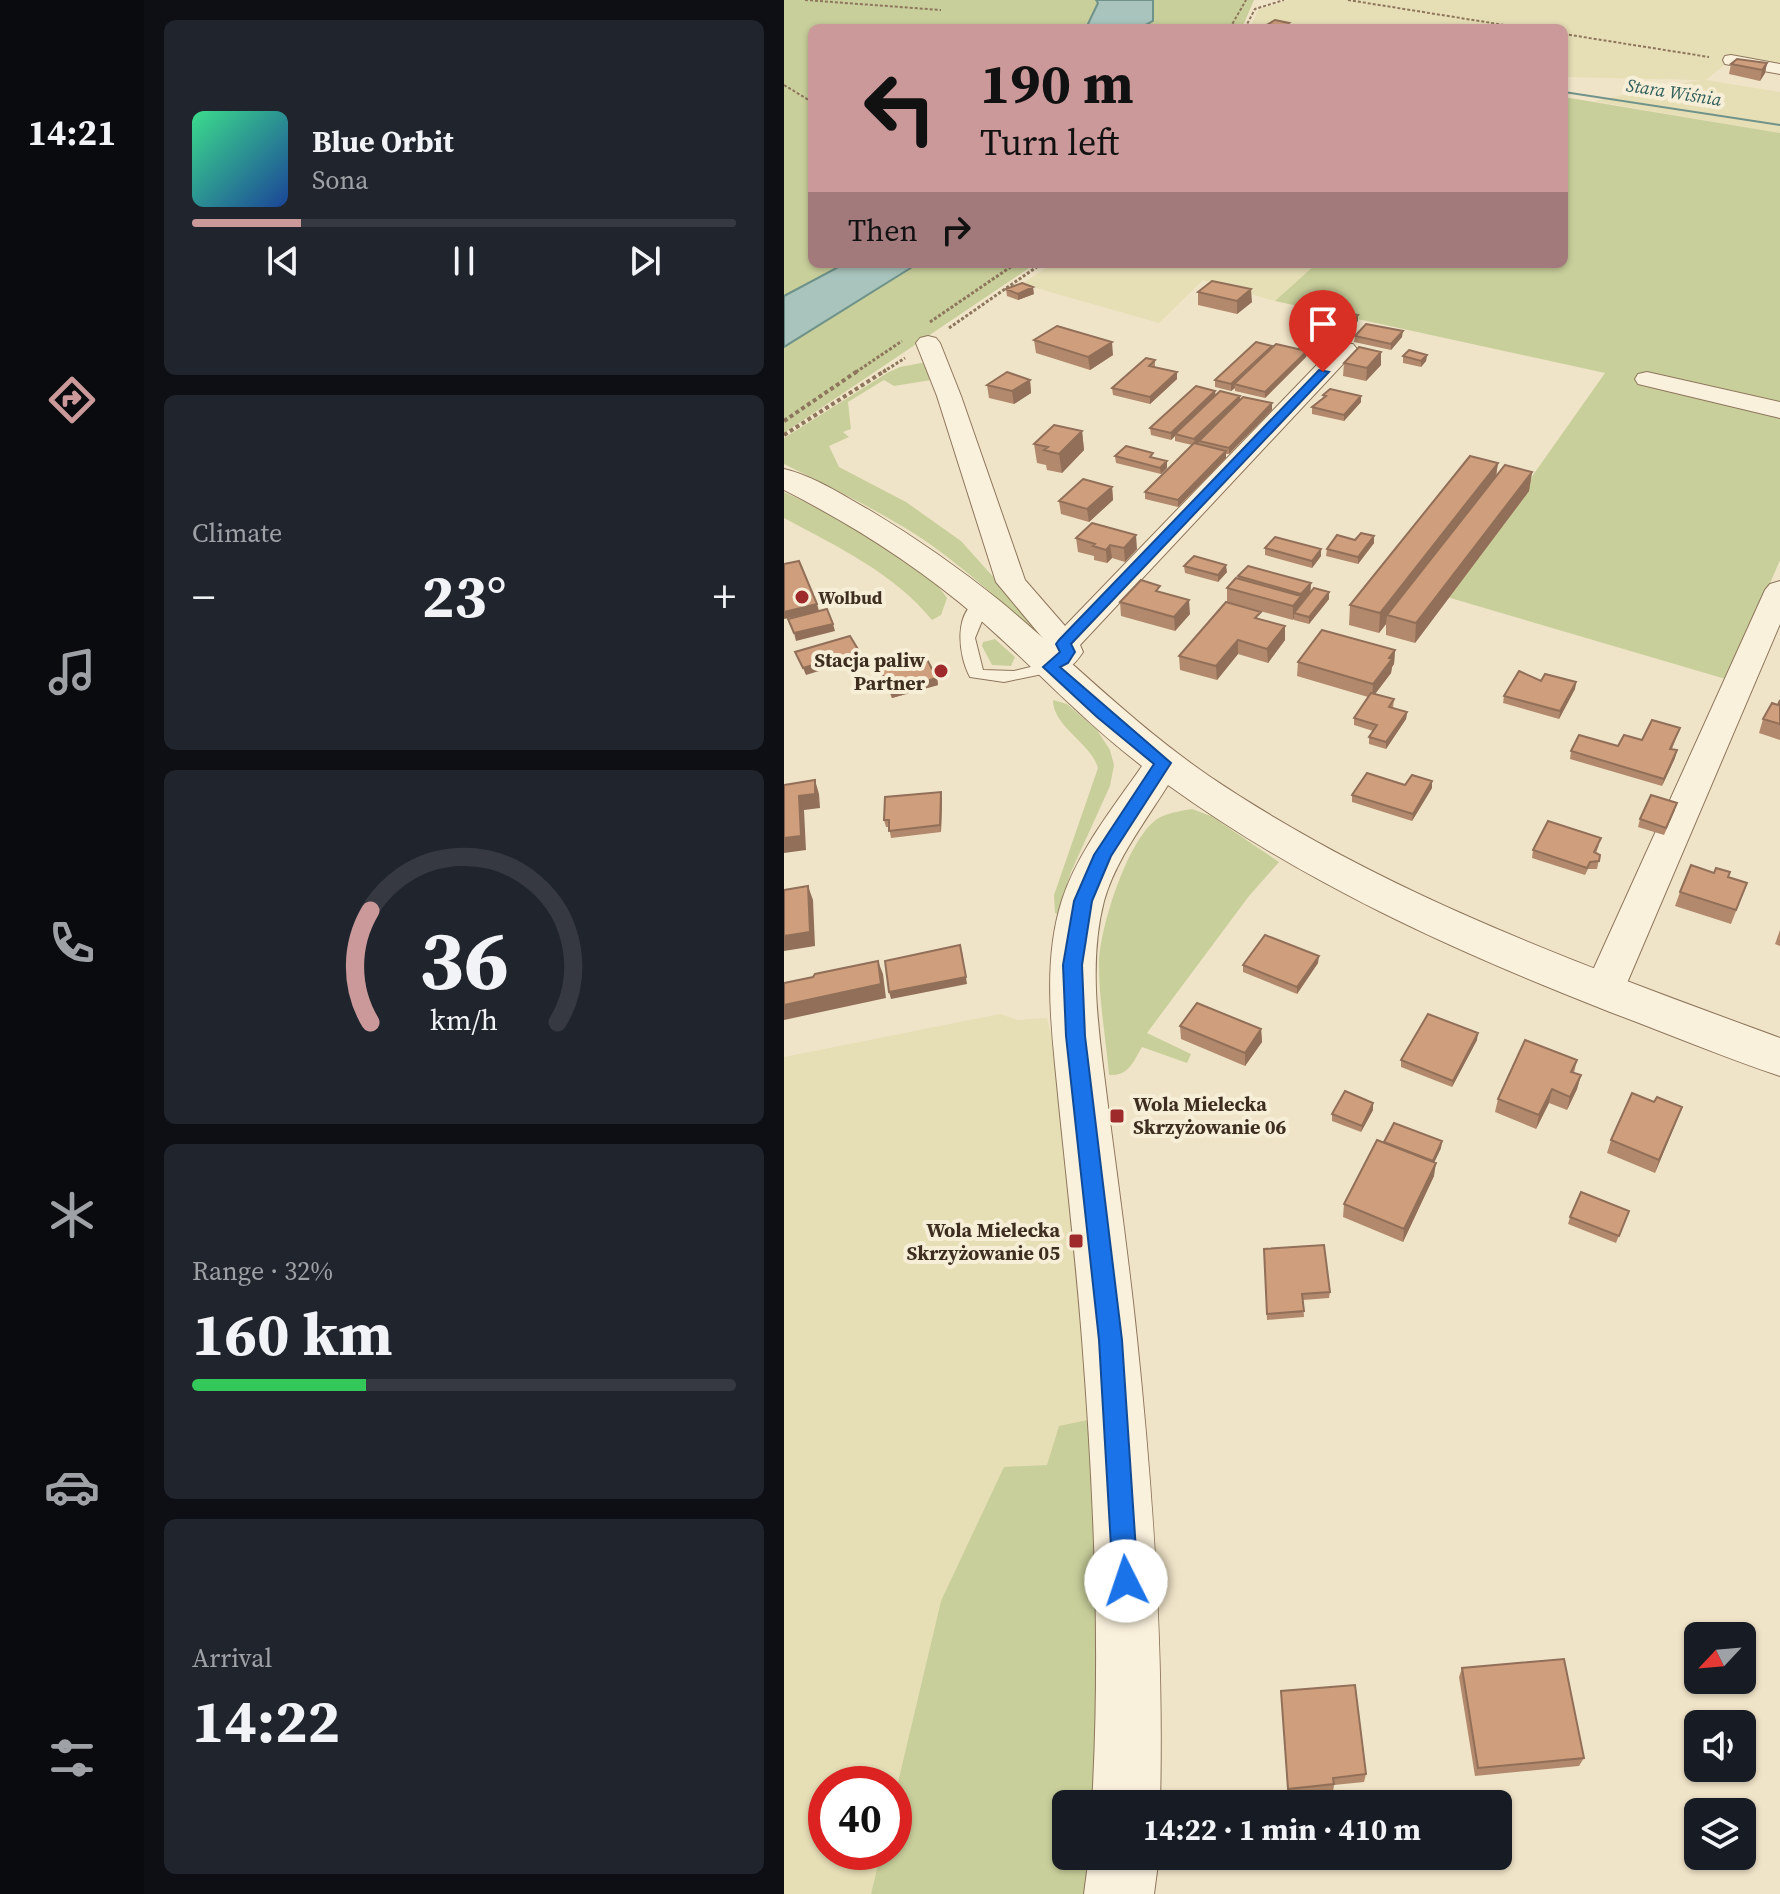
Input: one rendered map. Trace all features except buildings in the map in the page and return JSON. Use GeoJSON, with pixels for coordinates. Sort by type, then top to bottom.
{"type":"FeatureCollection","features":[{"type":"Feature","properties":{"kind":"street"},"geometry":{"type":"LineString","coordinates":[[1731,60],[1780,69]]}},
{"type":"Feature","properties":{"kind":"street"},"geometry":{"type":"LineString","coordinates":[[928,343],[949,396],[1011,582],[1057,655],[1102,714],[1163,763],[1317,862],[1409,909],[1604,990],[1780,1057]]}},
{"type":"Feature","properties":{"kind":"street"},"geometry":{"type":"LineString","coordinates":[[1057,655],[1345,349]]}},
{"type":"Feature","properties":{"kind":"street"},"geometry":{"type":"LineString","coordinates":[[1647,379],[1780,410]]}},
{"type":"Feature","properties":{"kind":"street"},"geometry":{"type":"LineString","coordinates":[[784,478],[850,511],[906,546],[981,604],[1057,655]]}},
{"type":"Feature","properties":{"kind":"street"},"geometry":{"type":"LineString","coordinates":[[1604,990],[1780,590]]}},
{"type":"Feature","properties":{"kind":"street"},"geometry":{"type":"LineString","coordinates":[[1127,1790],[1127,1609],[1113,1385],[1076,1036],[1073,965],[1083,901],[1103,855],[1163,763]]}},
{"type":"Feature","properties":{"kind":"street"},"geometry":{"type":"LineString","coordinates":[[1119,1894],[1122,1870]]}},
{"type":"Feature","properties":{"kind":"lane"},"geometry":{"type":"LineString","coordinates":[[981,604],[965,641],[965,652],[976,673],[995,678],[1032,673],[1057,655]]}},
{"type":"Feature","properties":{"kind":"path"},"geometry":{"type":"LineString","coordinates":[[805,0],[941,10]]}},
{"type":"Feature","properties":{"kind":"path"},"geometry":{"type":"LineString","coordinates":[[1232,24],[1246,0]]}},
{"type":"Feature","properties":{"kind":"path"},"geometry":{"type":"LineString","coordinates":[[1247,24],[1258,0]]}},
{"type":"Feature","properties":{"kind":"path"},"geometry":{"type":"LineString","coordinates":[[1255,9],[1284,0]]}},
{"type":"Feature","properties":{"kind":"path"},"geometry":{"type":"LineString","coordinates":[[1348,0],[1498,24]]}},
{"type":"Feature","properties":{"kind":"path"},"geometry":{"type":"LineString","coordinates":[[1568,35],[1731,60]]}},
{"type":"Feature","properties":{"kind":"path"},"geometry":{"type":"LineString","coordinates":[[784,85],[808,100]]}},
{"type":"Feature","properties":{"kind":"shaded area"},"geometry":{"type":"Polygon","coordinates":[[[1288,0],[1780,0],[1780,68],[1728,62],[1706,80],[1780,92],[1780,133],[1594,101],[1700,80],[1568,77],[1568,24],[1252,24],[1258,10],[1288,0]]]}},
{"type":"Feature","properties":{"kind":"shaded area"},"geometry":{"type":"Polygon","coordinates":[[[1046,268],[1312,268],[1275,301],[1203,280],[1159,323],[1022,284],[1046,268]]]}},
{"type":"Feature","properties":{"kind":"shaded area"},"geometry":{"type":"Polygon","coordinates":[[[1000,1014],[1017,1020],[1047,1018],[1064,1087],[1097,1418],[1047,1466],[941,1601],[902,1766],[808,1766],[808,1870],[877,1870],[871,1894],[784,1894],[784,1057],[1000,1014]]]}},
{"type":"Feature","properties":{"kind":"green space"},"geometry":{"type":"Polygon","coordinates":[[[784,0],[1096,0],[1098,3],[1088,24],[808,24],[808,268],[836,268],[784,296],[784,0]]]}},
{"type":"Feature","properties":{"kind":"green space"},"geometry":{"type":"Polygon","coordinates":[[[1153,0],[1254,0],[1244,24],[1147,24],[1153,21],[1153,0]]]}},
{"type":"Feature","properties":{"kind":"green space"},"geometry":{"type":"Polygon","coordinates":[[[1568,98],[1780,133],[1780,560],[1729,680],[1447,597],[1605,373],[1275,301],[1312,268],[1568,268],[1568,98]]]}},
{"type":"Feature","properties":{"kind":"green space"},"geometry":{"type":"Polygon","coordinates":[[[911,268],[1029,268],[784,433],[784,347],[911,268]]]}},
{"type":"Feature","properties":{"kind":"green space"},"geometry":{"type":"Polygon","coordinates":[[[921,363],[928,364],[992,555],[931,380],[894,386],[884,380],[848,402],[851,429],[843,432],[849,437],[829,446],[839,467],[906,502],[961,541],[1049,639],[1044,641],[966,571],[915,534],[784,464],[784,438],[887,373],[921,363]]]}},
{"type":"Feature","properties":{"kind":"green space"},"geometry":{"type":"Polygon","coordinates":[[[784,492],[873,538],[917,567],[947,598],[941,615],[932,620],[882,574],[784,518],[784,492]]]}},
{"type":"Feature","properties":{"kind":"green space"},"geometry":{"type":"Polygon","coordinates":[[[995,639],[1015,657],[1011,666],[992,665],[982,646],[983,642],[995,639]]]}},
{"type":"Feature","properties":{"kind":"green space"},"geometry":{"type":"Polygon","coordinates":[[[1053,700],[1067,704],[1097,730],[1110,750],[1114,765],[1110,786],[1071,872],[1058,914],[1055,913],[1054,895],[1098,768],[1088,751],[1059,718],[1053,700]]]}},
{"type":"Feature","properties":{"kind":"green space"},"geometry":{"type":"Polygon","coordinates":[[[1192,809],[1211,816],[1279,862],[1249,896],[1147,1033],[1191,1054],[1187,1063],[1142,1047],[1126,1071],[1109,1075],[1099,965],[1109,909],[1125,865],[1146,830],[1161,817],[1192,809]]]}},
{"type":"Feature","properties":{"kind":"green space"},"geometry":{"type":"Polygon","coordinates":[[[1097,1418],[1103,1790],[1052,1790],[1052,1870],[1096,1870],[1092,1894],[871,1894],[877,1870],[912,1870],[912,1766],[902,1766],[941,1601],[1004,1467],[1047,1465],[1059,1426],[1097,1418]]]}},
{"type":"Feature","properties":{"kind":"water"},"geometry":{"type":"Polygon","coordinates":[[[1096,0],[1153,0],[1153,21],[1147,24],[1088,24],[1098,3],[1096,0]]]}},
{"type":"Feature","properties":{"kind":"water"},"geometry":{"type":"Polygon","coordinates":[[[836,268],[911,268],[784,347],[784,296],[836,268]]]}},
{"type":"Feature","properties":{"kind":"waterway","name":"Stara Wiśnia"},"geometry":{"type":"LineString","coordinates":[[1568,93],[1780,125]]}},
{"type":"Feature","properties":{"kind":"place","name":"Wolbud"},"geometry":{"type":"Point","coordinates":[802,597]}},
{"type":"Feature","properties":{"kind":"place","name":"Stacja paliw Partner"},"geometry":{"type":"Point","coordinates":[941,671]}},
{"type":"Feature","properties":{"kind":"place","name":"Wola Mielecka Skrzyżowanie 06"},"geometry":{"type":"Point","coordinates":[1117,1116]}},
{"type":"Feature","properties":{"kind":"place","name":"Wola Mielecka Skrzyżowanie 05"},"geometry":{"type":"Point","coordinates":[1076,1241]}},
{"type":"Feature","properties":{"kind":"route"},"geometry":{"type":"LineString","coordinates":[[1126,1581],[1110,1340],[1076,1036],[1073,965],[1083,901],[1103,855],[1163,763],[1102,714],[1051,667],[1063,660],[1068,652],[1064,644],[1323,372]]}}]}
